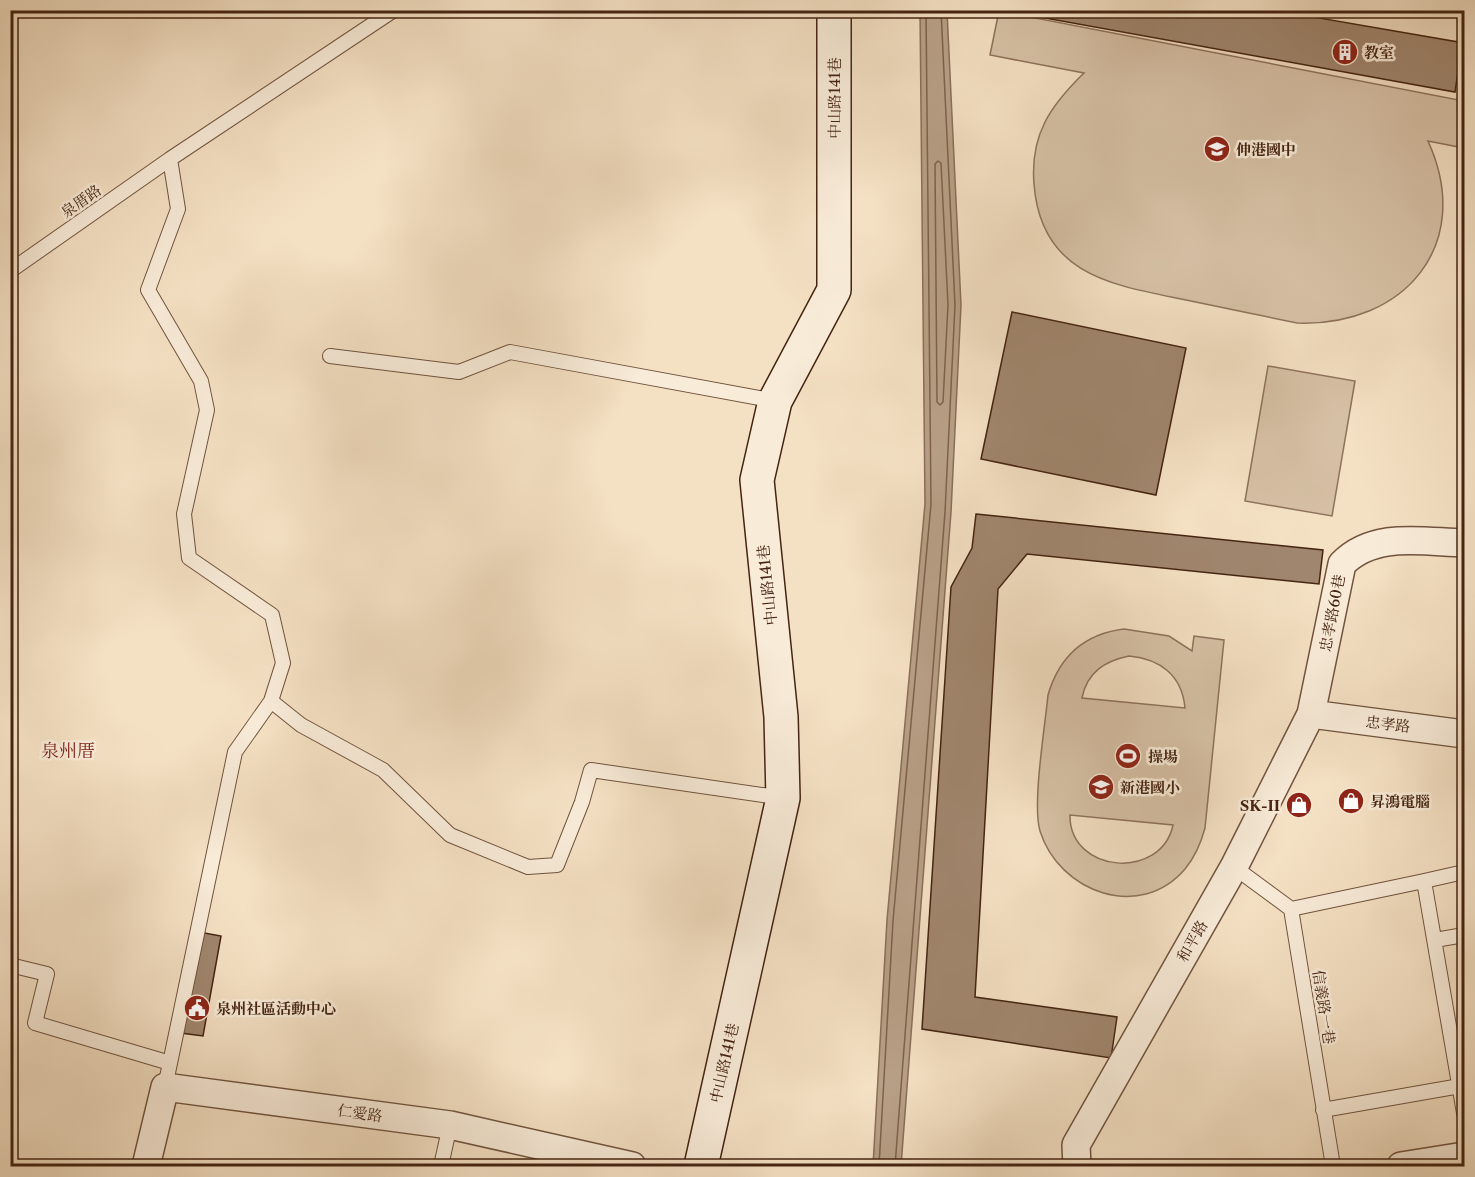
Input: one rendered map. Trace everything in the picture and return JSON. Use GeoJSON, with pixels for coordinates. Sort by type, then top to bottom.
{"type":"FeatureCollection","features":[{"type":"Feature","properties":{"kind":"street","name":"中山路141巷"},"geometry":{"type":"LineString","coordinates":[[701,1167],[783,798],[781,717],[757,480],[775,401],[834,290],[834,10]]}},
{"type":"Feature","properties":{"kind":"street","name":"忠孝路60巷"},"geometry":{"type":"LineString","coordinates":[[1311,714],[1342,564],[1353,552],[1387,541],[1464,543]]}},
{"type":"Feature","properties":{"kind":"street","name":"忠孝路"},"geometry":{"type":"LineString","coordinates":[[1311,714],[1464,734]]}},
{"type":"Feature","properties":{"kind":"street","name":"和平路"},"geometry":{"type":"LineString","coordinates":[[1077,1167],[1076,1145],[1234,867],[1311,714]]}},
{"type":"Feature","properties":{"kind":"street","name":"仁愛路"},"geometry":{"type":"LineString","coordinates":[[168,1075],[450,1125],[632,1167]]}},
{"type":"Feature","properties":{"kind":"street"},"geometry":{"type":"LineString","coordinates":[[146,1167],[168,1075]]}},
{"type":"Feature","properties":{"kind":"street"},"geometry":{"type":"LineString","coordinates":[[1401,1167],[1464,1156]]}},
{"type":"Feature","properties":{"kind":"lane","name":"泉厝路"},"geometry":{"type":"LineString","coordinates":[[10,271],[170,159],[394,10]]}},
{"type":"Feature","properties":{"kind":"lane"},"geometry":{"type":"LineString","coordinates":[[10,965],[48,974],[35,1023],[168,1075],[235,752],[271,701],[283,663],[272,615],[189,558],[184,514],[207,410],[201,381],[148,290],[178,209],[170,159]]}},
{"type":"Feature","properties":{"kind":"lane"},"geometry":{"type":"LineString","coordinates":[[330,356],[459,372],[510,352],[775,401]]}},
{"type":"Feature","properties":{"kind":"lane"},"geometry":{"type":"LineString","coordinates":[[271,701],[301,725],[383,770],[450,835],[528,867],[557,865],[582,802],[591,770],[783,798]]}},
{"type":"Feature","properties":{"kind":"lane"},"geometry":{"type":"LineString","coordinates":[[1234,867],[1291,909],[1464,872]]}},
{"type":"Feature","properties":{"kind":"lane"},"geometry":{"type":"LineString","coordinates":[[1424,881],[1464,1113]]}},
{"type":"Feature","properties":{"kind":"lane","name":"信義路一巷"},"geometry":{"type":"LineString","coordinates":[[1291,909],[1333,1167]]}},
{"type":"Feature","properties":{"kind":"lane"},"geometry":{"type":"LineString","coordinates":[[1435,940],[1464,935]]}},
{"type":"Feature","properties":{"kind":"lane"},"geometry":{"type":"LineString","coordinates":[[1323,1110],[1460,1086]]}},
{"type":"Feature","properties":{"kind":"lane"},"geometry":{"type":"LineString","coordinates":[[441,1167],[450,1125]]}},
{"type":"Feature","properties":{"kind":"shaded area"},"geometry":{"type":"Polygon","coordinates":[[[999,11],[1464,101],[1464,148],[1428,141],[1440,179],[1443,213],[1436,245],[1421,272],[1398,294],[1370,311],[1336,321],[1297,323],[1132,288],[1085,271],[1066,257],[1050,239],[1040,215],[1034,184],[1035,151],[1045,122],[1061,97],[1084,73],[990,55],[999,11]]]}},
{"type":"Feature","properties":{"kind":"shaded area"},"geometry":{"type":"Polygon","coordinates":[[[1268,366],[1355,381],[1332,516],[1245,501],[1268,366]]]}},
{"type":"Feature","properties":{"kind":"shaded area"},"geometry":{"type":"Polygon","coordinates":[[[1124,629],[1169,636],[1192,651],[1194,636],[1224,640],[1205,828],[1200,844],[1185,869],[1167,885],[1146,894],[1124,896],[1103,893],[1082,884],[1064,870],[1050,852],[1040,831],[1038,819],[1040,765],[1048,695],[1053,681],[1066,659],[1075,650],[1085,642],[1124,629]],[[1129,656],[1112,661],[1098,669],[1088,681],[1082,698],[1185,708],[1179,686],[1168,671],[1150,661],[1129,656]],[[1070,815],[1074,835],[1084,849],[1099,859],[1117,863],[1135,862],[1152,855],[1165,843],[1173,825],[1070,815]]]}},
{"type":"Feature","properties":{"kind":"water"},"geometry":{"type":"Polygon","coordinates":[[[920,11],[947,11],[961,305],[951,512],[901,1166],[873,1166],[887,920],[925,504],[920,11]]]}},
{"type":"Feature","properties":{"kind":"building","name":"教室"},"geometry":{"type":"Polygon","coordinates":[[[1001,10],[1314,10],[1313,17],[1464,43],[1464,52],[1461,51],[1455,92],[1001,10]]]}},
{"type":"Feature","properties":{"kind":"building"},"geometry":{"type":"Polygon","coordinates":[[[1012,312],[1186,348],[1156,495],[981,459],[1012,312]]]}},
{"type":"Feature","properties":{"kind":"building"},"geometry":{"type":"Polygon","coordinates":[[[976,514],[1323,550],[1319,584],[1027,554],[998,589],[975,997],[1117,1017],[1111,1058],[922,1029],[951,587],[972,548],[976,514]]]}},
{"type":"Feature","properties":{"kind":"building","name":"泉州社區活動中心"},"geometry":{"type":"Polygon","coordinates":[[[199,932],[221,936],[203,1036],[181,1033],[199,932]]]}},
{"type":"Feature","properties":{"kind":"place","name":"教室"},"geometry":{"type":"Point","coordinates":[1345,52]}},
{"type":"Feature","properties":{"kind":"place","name":"伸港國中"},"geometry":{"type":"Point","coordinates":[1217,149]}},
{"type":"Feature","properties":{"kind":"place","name":"操場"},"geometry":{"type":"Point","coordinates":[1128,756]}},
{"type":"Feature","properties":{"kind":"place","name":"新港國小"},"geometry":{"type":"Point","coordinates":[1101,787]}},
{"type":"Feature","properties":{"kind":"place","name":"昇鴻電腦"},"geometry":{"type":"Point","coordinates":[1351,801]}},
{"type":"Feature","properties":{"kind":"place","name":"SK-II"},"geometry":{"type":"Point","coordinates":[1299,805]}},
{"type":"Feature","properties":{"kind":"place","name":"泉州社區活動中心"},"geometry":{"type":"Point","coordinates":[197,1008]}},
{"type":"Feature","properties":{"kind":"district","name":"泉州厝"},"geometry":{"type":"Point","coordinates":[68,751]}}]}
